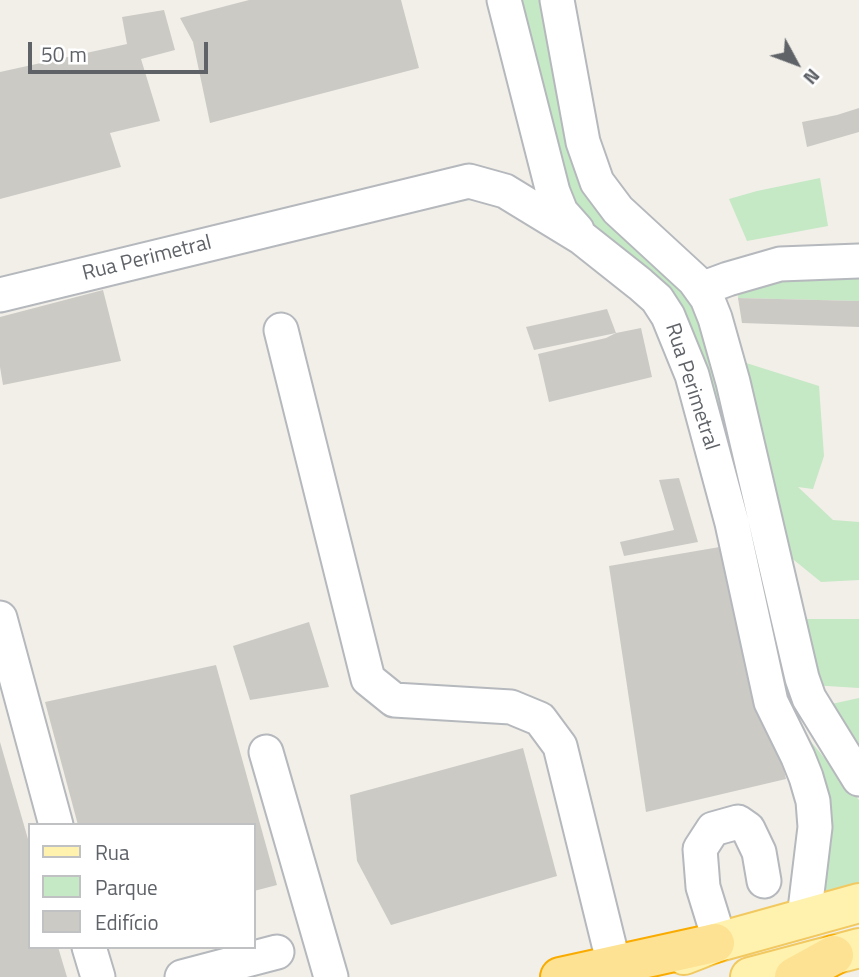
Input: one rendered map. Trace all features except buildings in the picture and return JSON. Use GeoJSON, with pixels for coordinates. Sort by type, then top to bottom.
{"type":"FeatureCollection","features":[{"type":"Feature","properties":{"kind":"highway"},"geometry":{"type":"LineString","coordinates":[[560,977],[620,971],[718,943]]}},
{"type":"Feature","properties":{"kind":"highway"},"geometry":{"type":"LineString","coordinates":[[794,977],[847,951]]}},
{"type":"Feature","properties":{"kind":"main road"},"geometry":{"type":"LineString","coordinates":[[718,943],[859,903]]}},
{"type":"Feature","properties":{"kind":"main road"},"geometry":{"type":"LineString","coordinates":[[750,977],[847,951]]}},
{"type":"Feature","properties":{"kind":"street"},"geometry":{"type":"LineString","coordinates":[[504,0],[553,192],[561,212],[582,238],[618,211]]}},
{"type":"Feature","properties":{"kind":"street","name":"Rua Perimetral"},"geometry":{"type":"LineString","coordinates":[[557,0],[583,142],[597,182],[618,211],[715,295],[805,690],[859,779]]}},
{"type":"Feature","properties":{"kind":"street","name":"Rua Perimetral"},"geometry":{"type":"LineString","coordinates":[[0,295],[469,181],[505,191],[582,238],[657,299],[677,332],[692,375],[732,523],[771,702],[802,767],[813,801],[815,827],[804,918]]}},
{"type":"Feature","properties":{"kind":"street"},"geometry":{"type":"LineString","coordinates":[[677,332],[715,295],[780,264],[859,261]]}},
{"type":"Feature","properties":{"kind":"street"},"geometry":{"type":"LineString","coordinates":[[281,330],[368,679],[394,700],[511,707],[540,719],[560,746],[620,971]]}},
{"type":"Feature","properties":{"kind":"street"},"geometry":{"type":"LineString","coordinates":[[0,618],[55,823]]}},
{"type":"Feature","properties":{"kind":"street"},"geometry":{"type":"LineString","coordinates":[[266,752],[331,977]]}},
{"type":"Feature","properties":{"kind":"street"},"geometry":{"type":"LineString","coordinates":[[718,943],[703,887],[701,849],[713,829],[738,822],[748,829],[759,852],[764,881]]}},
{"type":"Feature","properties":{"kind":"street"},"geometry":{"type":"LineString","coordinates":[[90,949],[98,977]]}},
{"type":"Feature","properties":{"kind":"street"},"geometry":{"type":"LineString","coordinates":[[182,977],[276,952]]}},
{"type":"Feature","properties":{"kind":"green space"},"geometry":{"type":"Polygon","coordinates":[[[513,0],[546,0],[580,184],[599,206],[641,237],[713,330],[784,709],[859,800],[859,891],[816,903],[832,840],[829,805],[776,719],[689,332],[590,235],[564,196],[513,0]]]}},
{"type":"Feature","properties":{"kind":"green space"},"geometry":{"type":"Polygon","coordinates":[[[820,178],[828,226],[747,241],[729,199],[820,178]]]}},
{"type":"Feature","properties":{"kind":"green space"},"geometry":{"type":"Polygon","coordinates":[[[859,275],[859,301],[738,298],[740,283],[859,275]]]}},
{"type":"Feature","properties":{"kind":"green space"},"geometry":{"type":"Polygon","coordinates":[[[743,362],[819,386],[824,456],[813,489],[798,487],[833,520],[859,522],[859,580],[821,582],[789,556],[743,362]]]}},
{"type":"Feature","properties":{"kind":"green space"},"geometry":{"type":"Polygon","coordinates":[[[803,619],[859,619],[859,688],[811,685],[803,619]]]}},
{"type":"Feature","properties":{"kind":"green space"},"geometry":{"type":"Polygon","coordinates":[[[859,698],[859,755],[827,705],[859,698]]]}}]}
